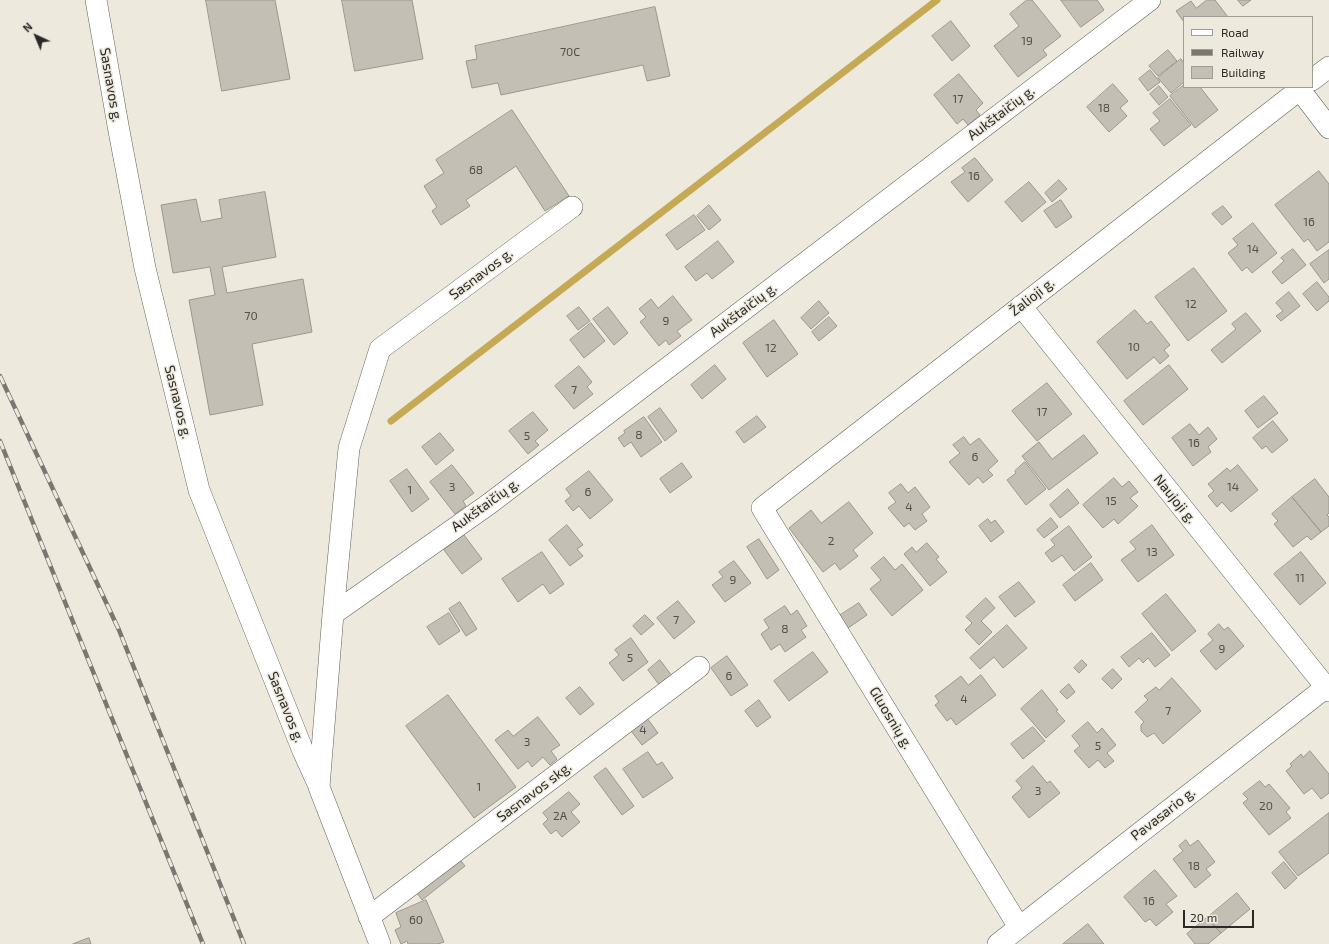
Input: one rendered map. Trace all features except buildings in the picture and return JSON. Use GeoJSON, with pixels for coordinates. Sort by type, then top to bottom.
{"type":"FeatureCollection","features":[{"type":"Feature","properties":{"kind":"street","name":"Sasnavos g."},"geometry":{"type":"LineString","coordinates":[[96,0],[145,268],[199,490],[303,751],[319,787],[380,944]]}},
{"type":"Feature","properties":{"kind":"street","name":"Aukštaičių g."},"geometry":{"type":"LineString","coordinates":[[333,614],[489,504],[1150,0]]}},
{"type":"Feature","properties":{"kind":"street","name":"Žalioji g."},"geometry":{"type":"LineString","coordinates":[[1313,80],[1329,67]]}},
{"type":"Feature","properties":{"kind":"street","name":"Žalioji g."},"geometry":{"type":"LineString","coordinates":[[762,508],[1302,88]]}},
{"type":"Feature","properties":{"kind":"street"},"geometry":{"type":"LineString","coordinates":[[1306,88],[1329,128]]}},
{"type":"Feature","properties":{"kind":"street","name":"Sasnavos g."},"geometry":{"type":"LineString","coordinates":[[319,787],[333,614],[349,448],[380,349],[572,207]]}},
{"type":"Feature","properties":{"kind":"street","name":"Naujoji g."},"geometry":{"type":"LineString","coordinates":[[1021,306],[1328,688]]}},
{"type":"Feature","properties":{"kind":"street","name":"Gluosnių g."},"geometry":{"type":"LineString","coordinates":[[762,508],[1019,927]]}},
{"type":"Feature","properties":{"kind":"street","name":"Sasnavos skg."},"geometry":{"type":"LineString","coordinates":[[369,917],[699,667]]}},
{"type":"Feature","properties":{"kind":"street","name":"Pavasario g."},"geometry":{"type":"LineString","coordinates":[[998,944],[1328,688]]}},
{"type":"Feature","properties":{"kind":"waterway"},"geometry":{"type":"LineString","coordinates":[[391,421],[937,0]]}},
{"type":"Feature","properties":{"kind":"railway"},"geometry":{"type":"LineString","coordinates":[[0,376],[119,630],[244,944]]}},
{"type":"Feature","properties":{"kind":"railway"},"geometry":{"type":"LineString","coordinates":[[0,441],[203,944]]}}]}
